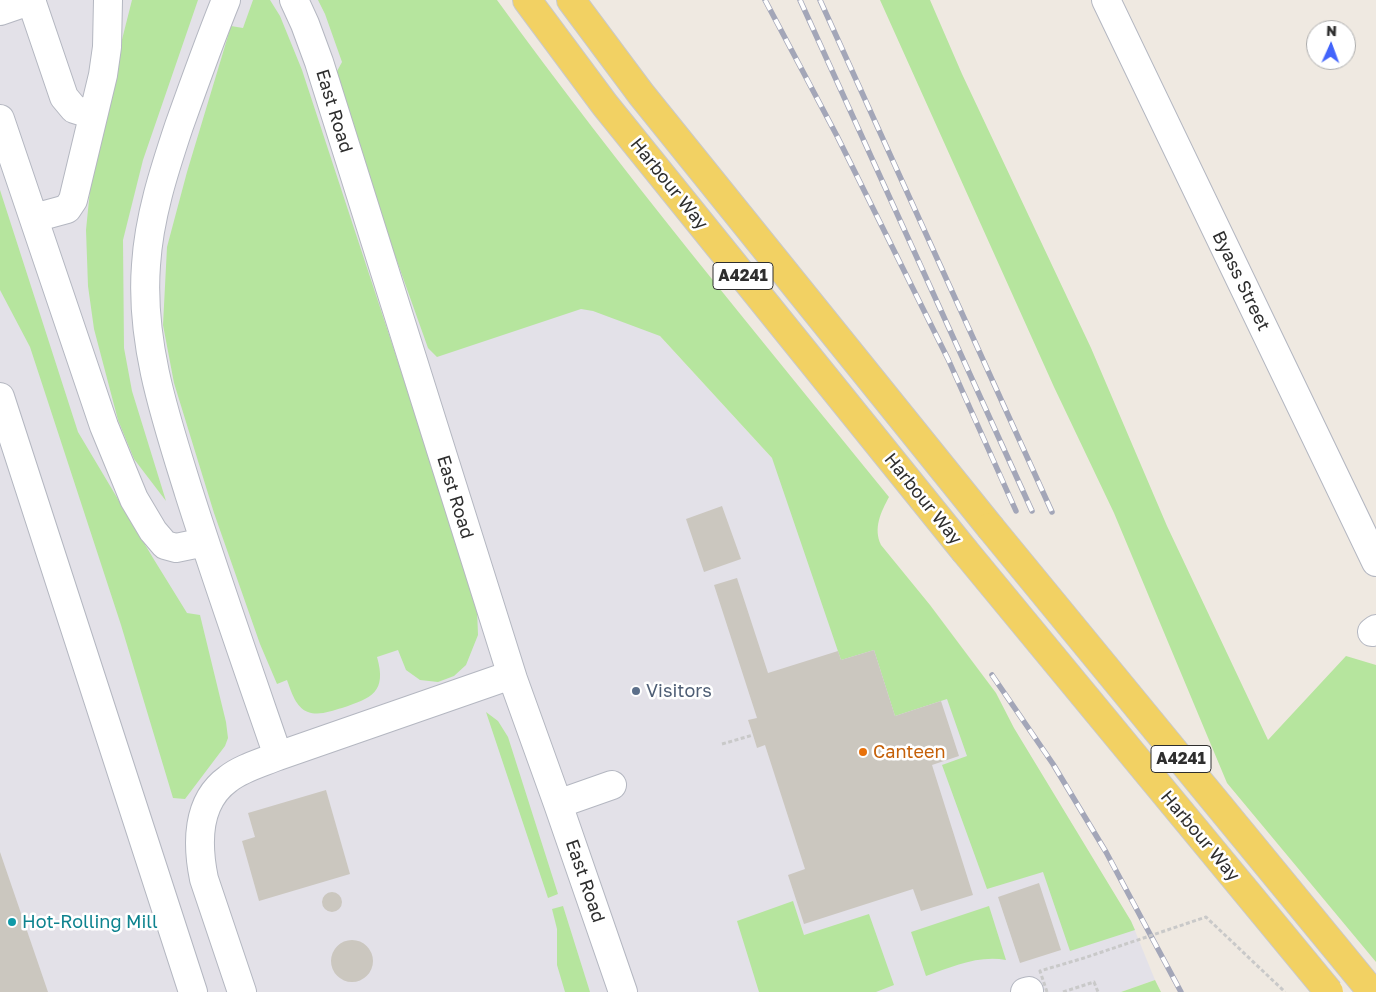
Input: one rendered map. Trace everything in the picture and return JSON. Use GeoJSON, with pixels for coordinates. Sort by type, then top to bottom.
{"type":"FeatureCollection","features":[{"type":"Feature","properties":{"kind":"main road","name":"Harbour Way"},"geometry":{"type":"LineString","coordinates":[[527,0],[605,105],[964,550],[1329,992]]}},
{"type":"Feature","properties":{"kind":"main road","name":"Harbour Way"},"geometry":{"type":"LineString","coordinates":[[571,0],[641,94],[990,526],[1372,992]]}},
{"type":"Feature","properties":{"kind":"street"},"geometry":{"type":"LineString","coordinates":[[0,11],[32,0],[64,97],[74,109],[93,114]]}},
{"type":"Feature","properties":{"kind":"street"},"geometry":{"type":"LineString","coordinates":[[34,218],[59,212],[70,205],[76,193],[105,63],[108,0]]}},
{"type":"Feature","properties":{"kind":"street"},"geometry":{"type":"LineString","coordinates":[[226,0],[202,59],[164,174],[151,225],[145,280],[149,337],[157,380],[172,440],[204,542],[278,756]]}},
{"type":"Feature","properties":{"kind":"street","name":"East Road"},"geometry":{"type":"LineString","coordinates":[[294,0],[319,62],[511,675],[623,992]]}},
{"type":"Feature","properties":{"kind":"street","name":"Byass Street"},"geometry":{"type":"LineString","coordinates":[[1106,0],[1376,562]]}},
{"type":"Feature","properties":{"kind":"street"},"geometry":{"type":"LineString","coordinates":[[0,119],[104,426],[134,499],[153,531],[164,545],[176,548],[204,542]]}},
{"type":"Feature","properties":{"kind":"street"},"geometry":{"type":"LineString","coordinates":[[0,397],[193,992]]}},
{"type":"Feature","properties":{"kind":"street"},"geometry":{"type":"LineString","coordinates":[[242,992],[204,879],[200,860],[199,836],[207,803],[216,790],[227,779],[278,756],[511,675]]}},
{"type":"Feature","properties":{"kind":"street"},"geometry":{"type":"LineString","coordinates":[[558,804],[612,785]]}},
{"type":"Feature","properties":{"kind":"path"},"geometry":{"type":"LineString","coordinates":[[722,744],[753,735]]}},
{"type":"Feature","properties":{"kind":"path"},"geometry":{"type":"LineString","coordinates":[[1034,991],[1040,971],[1206,917],[1285,992]]}},
{"type":"Feature","properties":{"kind":"path"},"geometry":{"type":"LineString","coordinates":[[1063,992],[1094,982],[1098,992]]}},
{"type":"Feature","properties":{"kind":"shaded area"},"geometry":{"type":"Polygon","coordinates":[[[0,0],[349,0],[772,458],[1131,921],[1155,980],[1121,992],[0,992],[0,0]]]}},
{"type":"Feature","properties":{"kind":"green space"},"geometry":{"type":"Polygon","coordinates":[[[132,0],[198,0],[143,160],[123,240],[124,348],[132,391],[166,501],[134,459],[118,420],[94,329],[88,286],[86,230],[91,180],[109,91],[132,0]]]}},
{"type":"Feature","properties":{"kind":"green space"},"geometry":{"type":"Polygon","coordinates":[[[253,0],[270,0],[280,16],[302,70],[470,581],[477,609],[478,635],[466,665],[454,676],[438,682],[420,680],[406,670],[398,650],[377,657],[380,678],[378,686],[369,697],[342,708],[321,713],[308,712],[300,707],[294,699],[287,680],[277,684],[260,644],[214,513],[174,383],[163,325],[167,247],[187,172],[231,26],[243,28],[253,0]]]}},
{"type":"Feature","properties":{"kind":"green space"},"geometry":{"type":"Polygon","coordinates":[[[318,0],[497,0],[640,189],[889,497],[878,526],[881,545],[930,605],[996,693],[1014,728],[1135,930],[1070,951],[1043,872],[987,889],[942,765],[967,756],[947,699],[895,716],[874,650],[841,660],[772,458],[660,336],[593,311],[581,309],[437,357],[428,348],[392,247],[336,73],[342,62],[318,0]]]}},
{"type":"Feature","properties":{"kind":"green space"},"geometry":{"type":"Polygon","coordinates":[[[880,0],[930,0],[962,74],[1091,348],[1167,526],[1268,740],[1346,656],[1376,665],[1376,962],[1227,783],[1114,513],[1054,387],[880,0]]]}},
{"type":"Feature","properties":{"kind":"green space"},"geometry":{"type":"Polygon","coordinates":[[[0,190],[78,432],[187,613],[200,615],[226,722],[228,738],[225,746],[185,799],[173,798],[121,625],[30,347],[0,290],[0,190]]]}},
{"type":"Feature","properties":{"kind":"green space"},"geometry":{"type":"Polygon","coordinates":[[[486,712],[498,721],[508,737],[558,894],[548,898],[486,712]]]}},
{"type":"Feature","properties":{"kind":"green space"},"geometry":{"type":"Polygon","coordinates":[[[793,901],[804,935],[869,914],[894,985],[876,992],[759,992],[737,921],[793,901]]]}},
{"type":"Feature","properties":{"kind":"green space"},"geometry":{"type":"Polygon","coordinates":[[[563,906],[590,992],[565,992],[557,965],[557,929],[552,909],[563,906]]]}},
{"type":"Feature","properties":{"kind":"green space"},"geometry":{"type":"Polygon","coordinates":[[[989,906],[1006,960],[975,960],[926,976],[911,932],[989,906]]]}},
{"type":"Feature","properties":{"kind":"green space"},"geometry":{"type":"Polygon","coordinates":[[[1155,980],[1161,992],[1121,992],[1155,980]]]}},
{"type":"Feature","properties":{"kind":"building"},"geometry":{"type":"Polygon","coordinates":[[[722,506],[741,559],[704,572],[686,519],[722,506]]]}},
{"type":"Feature","properties":{"kind":"building","name":"Canteen"},"geometry":{"type":"Polygon","coordinates":[[[737,578],[768,673],[838,651],[841,660],[874,650],[895,716],[941,701],[959,756],[932,765],[973,895],[921,911],[913,889],[804,924],[788,875],[805,869],[765,745],[757,748],[748,720],[757,718],[714,585],[737,578]]]}},
{"type":"Feature","properties":{"kind":"building"},"geometry":{"type":"Polygon","coordinates":[[[326,790],[350,874],[259,901],[242,841],[255,837],[248,813],[326,790]]]}},
{"type":"Feature","properties":{"kind":"building","name":"Hot-Rolling Mill"},"geometry":{"type":"Polygon","coordinates":[[[0,852],[48,992],[0,992],[0,852]]]}},
{"type":"Feature","properties":{"kind":"building"},"geometry":{"type":"Polygon","coordinates":[[[1039,883],[1061,950],[1020,963],[998,897],[1039,883]]]}},
{"type":"Feature","properties":{"kind":"building"},"geometry":{"type":"Polygon","coordinates":[[[332,892],[339,895],[342,902],[339,909],[332,912],[325,909],[322,902],[325,895],[332,892]]]}},
{"type":"Feature","properties":{"kind":"building"},"geometry":{"type":"Polygon","coordinates":[[[348,940],[356,940],[367,946],[373,961],[367,976],[356,982],[348,982],[337,976],[331,965],[331,957],[337,946],[348,940]]]}},
{"type":"Feature","properties":{"kind":"railway"},"geometry":{"type":"LineString","coordinates":[[765,0],[837,136],[948,359],[1016,511]]}},
{"type":"Feature","properties":{"kind":"railway"},"geometry":{"type":"LineString","coordinates":[[800,0],[1032,511]]}},
{"type":"Feature","properties":{"kind":"railway"},"geometry":{"type":"LineString","coordinates":[[820,0],[1052,512]]}},
{"type":"Feature","properties":{"kind":"railway"},"geometry":{"type":"LineString","coordinates":[[992,675],[1053,764],[1106,852],[1181,992]]}},
{"type":"Feature","properties":{"kind":"place","name":"Visitors"},"geometry":{"type":"Point","coordinates":[636,691]}},
{"type":"Feature","properties":{"kind":"place","name":"Canteen"},"geometry":{"type":"Point","coordinates":[863,752]}},
{"type":"Feature","properties":{"kind":"place","name":"Hot-Rolling Mill"},"geometry":{"type":"Point","coordinates":[12,922]}}]}
